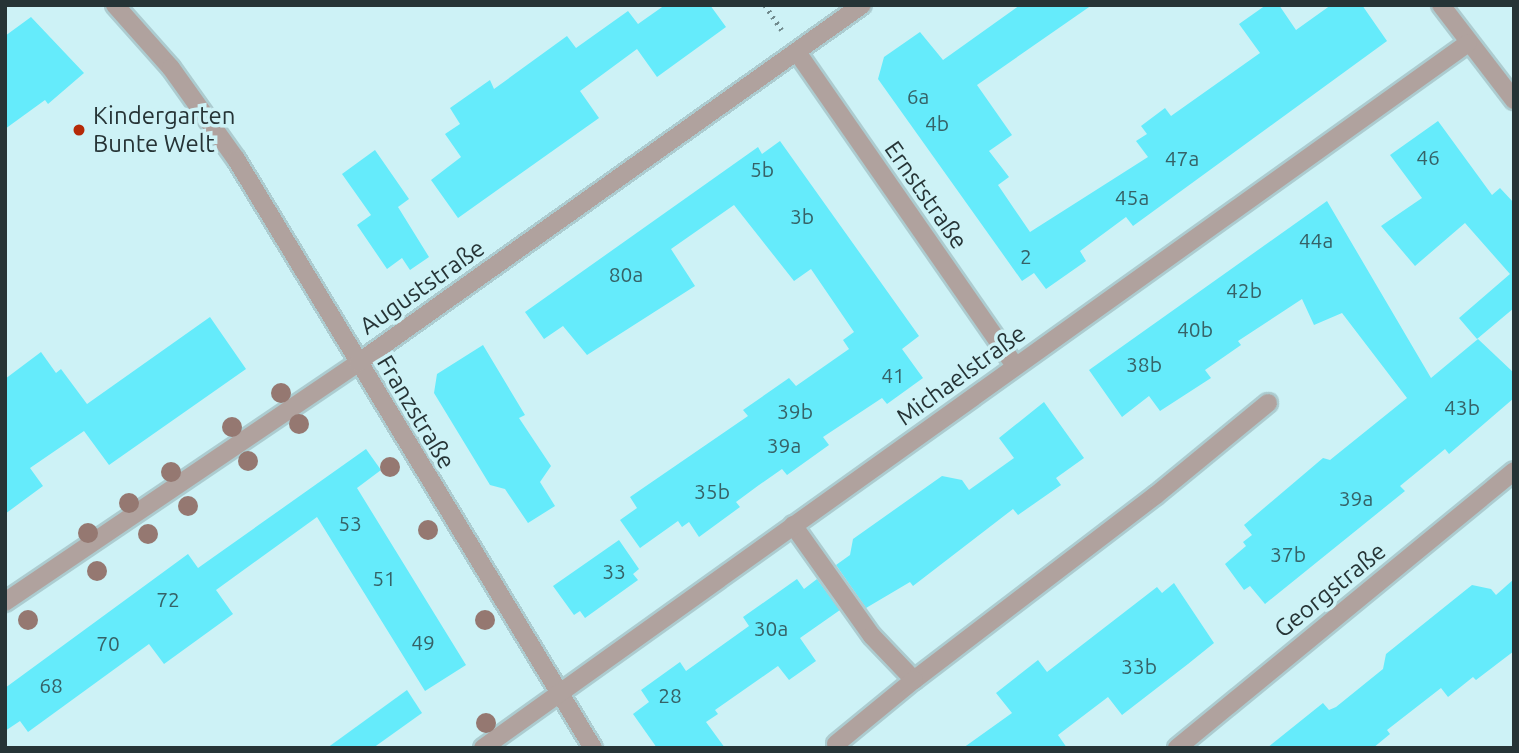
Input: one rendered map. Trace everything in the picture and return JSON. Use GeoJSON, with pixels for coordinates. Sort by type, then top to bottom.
{"type":"FeatureCollection","features":[{"type":"Feature","properties":{"kind":"street","name":"Franzstraße"},"geometry":{"type":"LineString","coordinates":[[115,5],[171,68],[236,159],[593,748]]}},
{"type":"Feature","properties":{"kind":"street","name":"Auguststraße"},"geometry":{"type":"LineString","coordinates":[[5,602],[358,363],[862,5]]}},
{"type":"Feature","properties":{"kind":"street"},"geometry":{"type":"LineString","coordinates":[[1441,5],[1514,100]]}},
{"type":"Feature","properties":{"kind":"street","name":"Michaelstraße"},"geometry":{"type":"LineString","coordinates":[[483,748],[1468,43]]}},
{"type":"Feature","properties":{"kind":"street","name":"Ernststraße"},"geometry":{"type":"LineString","coordinates":[[797,52],[1015,366]]}},
{"type":"Feature","properties":{"kind":"street"},"geometry":{"type":"LineString","coordinates":[[836,744],[914,680],[1156,495],[1268,403]]}},
{"type":"Feature","properties":{"kind":"street","name":"Georgstraße"},"geometry":{"type":"LineString","coordinates":[[1177,748],[1514,471]]}},
{"type":"Feature","properties":{"kind":"street"},"geometry":{"type":"LineString","coordinates":[[793,525],[872,636],[914,680]]}},
{"type":"Feature","properties":{"kind":"building"},"geometry":{"type":"Polygon","coordinates":[[[665,5],[710,5],[726,27],[657,77],[637,49],[580,91],[599,118],[458,218],[431,180],[461,157],[445,134],[460,124],[450,108],[490,80],[494,89],[567,36],[576,48],[628,11],[638,24],[665,5]]]}},
{"type":"Feature","properties":{"kind":"building"},"geometry":{"type":"Polygon","coordinates":[[[1020,5],[1092,5],[977,85],[1012,135],[989,151],[1009,177],[998,185],[1030,232],[1148,157],[1136,141],[1147,134],[1141,126],[1165,108],[1171,116],[1260,53],[1239,24],[1266,5],[1279,5],[1296,30],[1331,5],[1362,5],[1387,41],[1133,226],[1126,217],[1080,251],[1086,261],[1046,289],[1034,273],[1022,281],[878,79],[884,57],[920,32],[943,60],[1020,5]]]}},
{"type":"Feature","properties":{"kind":"building"},"geometry":{"type":"Polygon","coordinates":[[[31,17],[84,73],[48,104],[45,100],[5,129],[5,36],[31,17]]]}},
{"type":"Feature","properties":{"kind":"building"},"geometry":{"type":"Polygon","coordinates":[[[1438,121],[1492,195],[1500,188],[1514,203],[1514,308],[1477,339],[1459,318],[1510,274],[1465,223],[1415,266],[1381,226],[1422,198],[1390,155],[1438,121]]]}},
{"type":"Feature","properties":{"kind":"building"},"geometry":{"type":"Polygon","coordinates":[[[780,141],[919,336],[902,349],[923,378],[887,404],[882,398],[823,437],[829,445],[787,475],[782,469],[759,485],[736,502],[740,507],[699,537],[689,522],[682,527],[678,521],[640,548],[620,520],[637,508],[630,497],[748,416],[743,410],[789,378],[796,386],[849,349],[843,340],[854,332],[811,269],[794,281],[734,205],[671,249],[695,286],[587,355],[563,326],[544,339],[525,312],[758,147],[762,154],[780,141]]]}},
{"type":"Feature","properties":{"kind":"building"},"geometry":{"type":"Polygon","coordinates":[[[375,150],[409,199],[398,207],[429,257],[410,270],[402,258],[387,269],[357,225],[371,215],[342,174],[375,150]]]}},
{"type":"Feature","properties":{"kind":"building"},"geometry":{"type":"Polygon","coordinates":[[[1327,201],[1431,378],[1478,339],[1514,373],[1514,398],[1449,454],[1445,449],[1400,486],[1405,491],[1265,604],[1250,586],[1244,590],[1225,564],[1246,546],[1243,542],[1252,535],[1244,525],[1323,458],[1330,460],[1407,398],[1342,313],[1314,325],[1302,299],[1238,341],[1241,345],[1205,370],[1211,378],[1160,411],[1149,396],[1122,417],[1089,370],[1327,201]]]}},
{"type":"Feature","properties":{"kind":"building"},"geometry":{"type":"Polygon","coordinates":[[[210,317],[246,369],[109,465],[84,431],[30,468],[43,486],[5,514],[5,379],[41,352],[56,373],[61,369],[87,404],[210,317]]]}},
{"type":"Feature","properties":{"kind":"building"},"geometry":{"type":"Polygon","coordinates":[[[483,345],[525,415],[519,418],[551,466],[540,482],[555,506],[528,523],[505,489],[490,485],[434,393],[437,374],[483,345]]]}},
{"type":"Feature","properties":{"kind":"building"},"geometry":{"type":"Polygon","coordinates":[[[1044,402],[1084,458],[1056,478],[1061,485],[1018,515],[1013,509],[913,586],[910,582],[866,608],[836,565],[850,555],[853,539],[942,476],[962,480],[969,490],[1014,458],[999,438],[1044,402]]]}},
{"type":"Feature","properties":{"kind":"building"},"geometry":{"type":"Polygon","coordinates":[[[366,449],[381,470],[357,488],[466,665],[425,691],[317,517],[216,590],[233,614],[164,664],[149,644],[28,732],[20,721],[5,731],[5,688],[188,554],[198,568],[366,449]]]}},
{"type":"Feature","properties":{"kind":"building"},"geometry":{"type":"Polygon","coordinates":[[[619,540],[639,569],[633,574],[638,580],[585,618],[580,611],[574,615],[553,586],[619,540]]]}},
{"type":"Feature","properties":{"kind":"building"},"geometry":{"type":"Polygon","coordinates":[[[797,579],[804,589],[817,579],[840,610],[800,638],[816,661],[789,680],[778,666],[715,710],[718,714],[706,722],[725,748],[657,748],[633,714],[649,702],[641,690],[680,662],[686,671],[749,626],[743,617],[797,579]]]}},
{"type":"Feature","properties":{"kind":"building"},"geometry":{"type":"Polygon","coordinates":[[[1514,579],[1514,651],[1476,680],[1473,677],[1448,697],[1441,688],[1387,730],[1390,734],[1373,748],[1267,748],[1323,703],[1329,710],[1336,707],[1383,669],[1386,654],[1472,585],[1491,589],[1496,595],[1514,579]]]}},
{"type":"Feature","properties":{"kind":"building"},"geometry":{"type":"Polygon","coordinates":[[[1174,583],[1214,643],[1188,664],[1122,715],[1108,697],[1058,735],[1067,748],[963,748],[1012,713],[996,693],[1038,660],[1047,672],[1157,587],[1162,593],[1174,583]]]}},
{"type":"Feature","properties":{"kind":"building"},"geometry":{"type":"Polygon","coordinates":[[[407,690],[422,713],[373,748],[327,748],[407,690]]]}},
{"type":"Feature","properties":{"kind":"place","name":"Kindergarten Bunte Welt"},"geometry":{"type":"Point","coordinates":[79,130]}}]}
